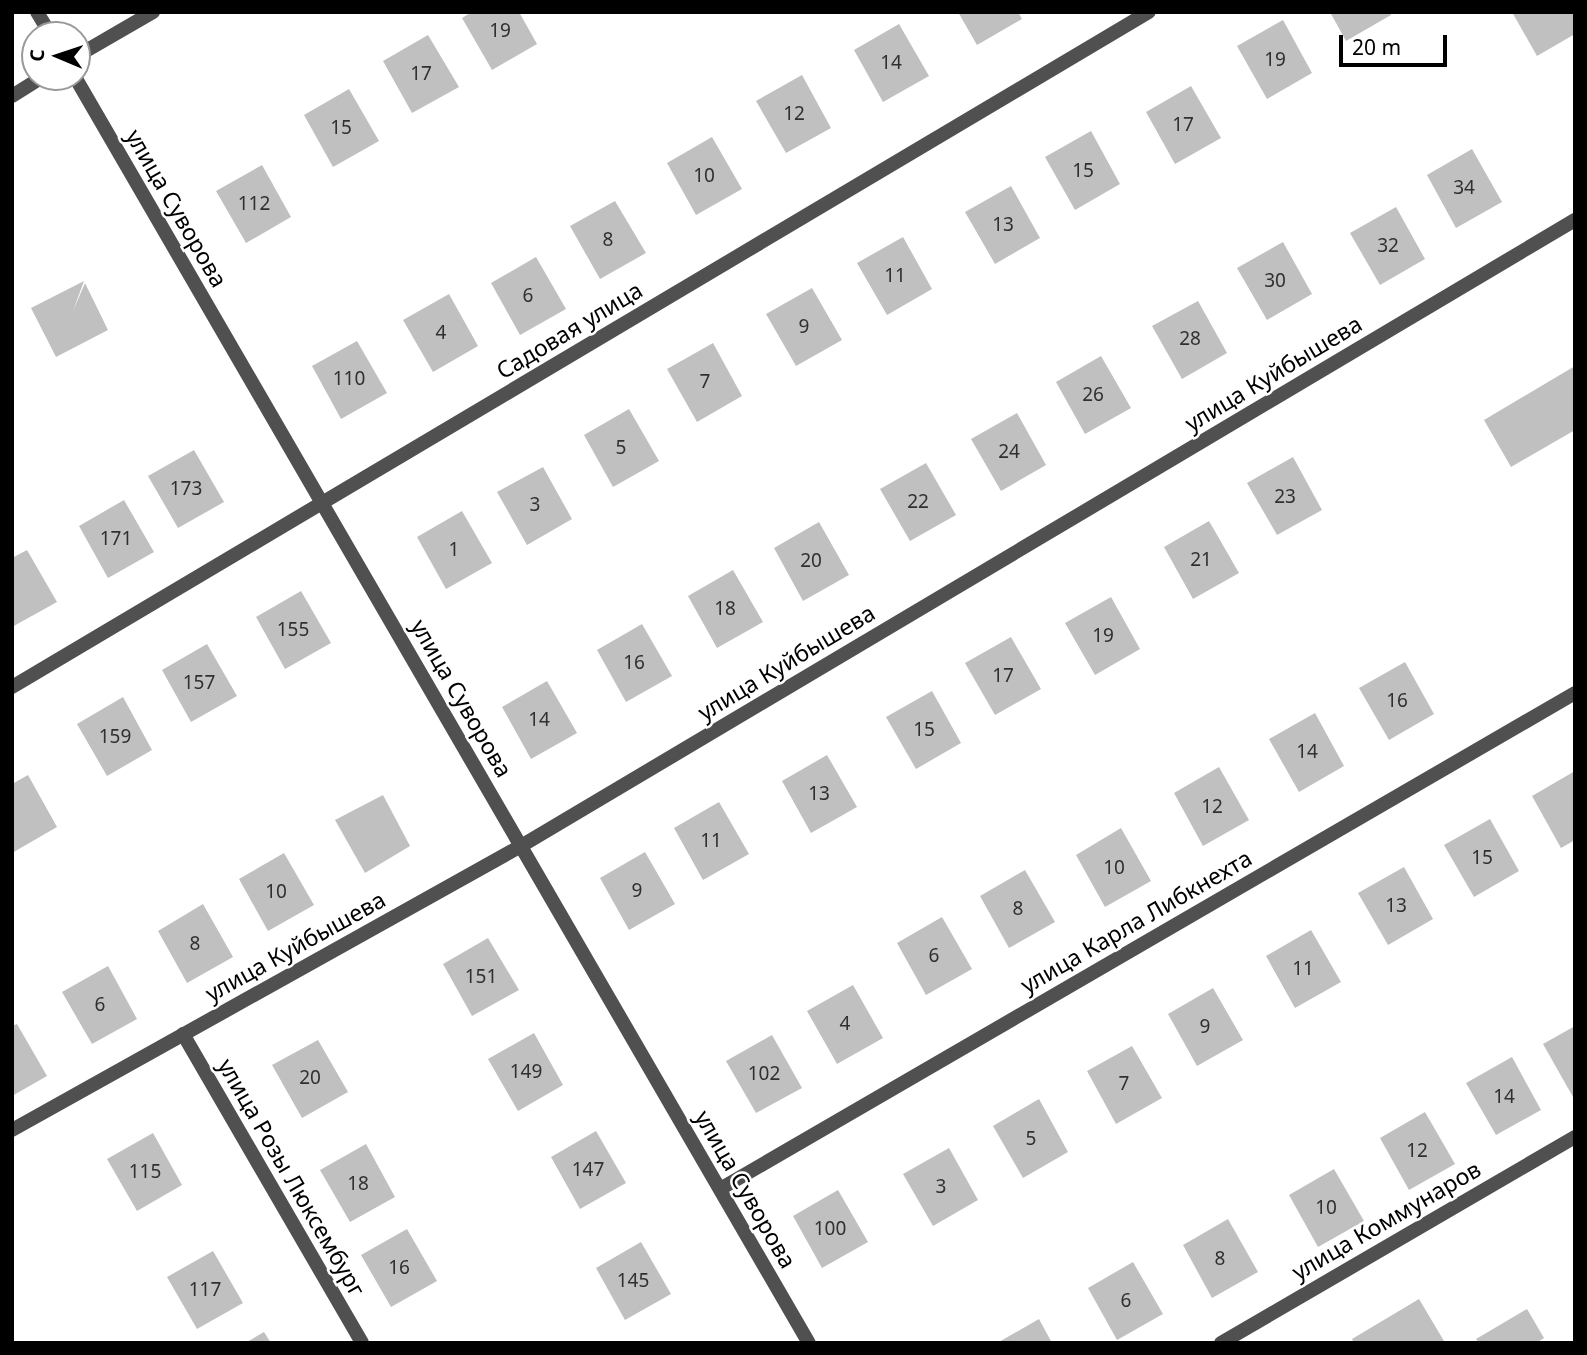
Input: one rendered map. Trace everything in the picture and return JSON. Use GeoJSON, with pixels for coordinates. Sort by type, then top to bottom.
{"type":"FeatureCollection","features":[{"type":"Feature","properties":{"kind":"street"},"geometry":{"type":"LineString","coordinates":[[91,48],[153,12]]}},
{"type":"Feature","properties":{"kind":"street","name":"Садовая улица"},"geometry":{"type":"LineString","coordinates":[[12,687],[1149,12]]}},
{"type":"Feature","properties":{"kind":"street","name":"улица Суворова"},"geometry":{"type":"LineString","coordinates":[[83,91],[809,1343]]}},
{"type":"Feature","properties":{"kind":"street","name":"улица Куйбышева"},"geometry":{"type":"LineString","coordinates":[[12,1130],[521,846],[1575,220]]}},
{"type":"Feature","properties":{"kind":"street","name":"улица Карла Либкнехта"},"geometry":{"type":"LineString","coordinates":[[719,1189],[1575,693]]}},
{"type":"Feature","properties":{"kind":"street","name":"улица Розы Люксембург"},"geometry":{"type":"LineString","coordinates":[[183,1034],[362,1343]]}},
{"type":"Feature","properties":{"kind":"street","name":"улица Коммунаров"},"geometry":{"type":"LineString","coordinates":[[1221,1343],[1575,1137]]}},
{"type":"Feature","properties":{"kind":"building"},"geometry":{"type":"Polygon","coordinates":[[[472,12],[519,12],[537,44],[492,70],[462,18],[472,12]]]}},
{"type":"Feature","properties":{"kind":"building"},"geometry":{"type":"Polygon","coordinates":[[[958,12],[1018,12],[1022,19],[977,45],[958,12]]]}},
{"type":"Feature","properties":{"kind":"building"},"geometry":{"type":"Polygon","coordinates":[[[1330,12],[1390,12],[1391,15],[1346,41],[1330,12]]]}},
{"type":"Feature","properties":{"kind":"building"},"geometry":{"type":"Polygon","coordinates":[[[1512,12],[1573,12],[1575,34],[1537,56],[1512,12]]]}},
{"type":"Feature","properties":{"kind":"building"},"geometry":{"type":"Polygon","coordinates":[[[1283,20],[1312,73],[1267,99],[1237,46],[1283,20]]]}},
{"type":"Feature","properties":{"kind":"building"},"geometry":{"type":"Polygon","coordinates":[[[899,24],[929,76],[883,102],[854,50],[899,24]]]}},
{"type":"Feature","properties":{"kind":"building"},"geometry":{"type":"Polygon","coordinates":[[[428,35],[459,87],[412,113],[383,61],[428,35]]]}},
{"type":"Feature","properties":{"kind":"building"},"geometry":{"type":"Polygon","coordinates":[[[802,75],[831,128],[786,153],[756,101],[802,75]]]}},
{"type":"Feature","properties":{"kind":"building"},"geometry":{"type":"Polygon","coordinates":[[[1191,86],[1221,138],[1175,164],[1146,112],[1191,86]]]}},
{"type":"Feature","properties":{"kind":"building"},"geometry":{"type":"Polygon","coordinates":[[[349,89],[379,141],[333,167],[304,115],[349,89]]]}},
{"type":"Feature","properties":{"kind":"building"},"geometry":{"type":"Polygon","coordinates":[[[1091,131],[1120,184],[1075,210],[1045,157],[1091,131]]]}},
{"type":"Feature","properties":{"kind":"building"},"geometry":{"type":"Polygon","coordinates":[[[712,137],[742,189],[696,215],[667,163],[712,137]]]}},
{"type":"Feature","properties":{"kind":"building"},"geometry":{"type":"Polygon","coordinates":[[[1472,149],[1502,202],[1456,228],[1427,175],[1472,149]]]}},
{"type":"Feature","properties":{"kind":"building"},"geometry":{"type":"Polygon","coordinates":[[[262,165],[291,217],[246,243],[216,191],[262,165]]]}},
{"type":"Feature","properties":{"kind":"building"},"geometry":{"type":"Polygon","coordinates":[[[1011,186],[1040,238],[995,264],[965,212],[1011,186]]]}},
{"type":"Feature","properties":{"kind":"building"},"geometry":{"type":"Polygon","coordinates":[[[615,201],[646,253],[600,279],[570,226],[615,201]]]}},
{"type":"Feature","properties":{"kind":"building"},"geometry":{"type":"Polygon","coordinates":[[[1396,207],[1425,259],[1380,285],[1350,233],[1396,207]]]}},
{"type":"Feature","properties":{"kind":"building"},"geometry":{"type":"Polygon","coordinates":[[[903,237],[932,289],[887,315],[857,263],[903,237]]]}},
{"type":"Feature","properties":{"kind":"building"},"geometry":{"type":"Polygon","coordinates":[[[1283,242],[1312,294],[1267,320],[1237,268],[1283,242]]]}},
{"type":"Feature","properties":{"kind":"building"},"geometry":{"type":"Polygon","coordinates":[[[536,257],[566,309],[520,335],[491,283],[536,257]]]}},
{"type":"Feature","properties":{"kind":"building"},"geometry":{"type":"Polygon","coordinates":[[[84,281],[73,311],[85,283],[108,330],[56,357],[31,308],[84,281]]]}},
{"type":"Feature","properties":{"kind":"building"},"geometry":{"type":"Polygon","coordinates":[[[812,288],[842,340],[796,366],[766,314],[812,288]]]}},
{"type":"Feature","properties":{"kind":"building"},"geometry":{"type":"Polygon","coordinates":[[[449,294],[478,346],[433,372],[403,320],[449,294]]]}},
{"type":"Feature","properties":{"kind":"building"},"geometry":{"type":"Polygon","coordinates":[[[1198,301],[1227,353],[1182,379],[1152,326],[1198,301]]]}},
{"type":"Feature","properties":{"kind":"building"},"geometry":{"type":"Polygon","coordinates":[[[357,341],[387,393],[341,419],[312,366],[357,341]]]}},
{"type":"Feature","properties":{"kind":"building"},"geometry":{"type":"Polygon","coordinates":[[[713,343],[742,396],[697,422],[667,369],[713,343]]]}},
{"type":"Feature","properties":{"kind":"building"},"geometry":{"type":"Polygon","coordinates":[[[1101,356],[1131,408],[1085,434],[1056,382],[1101,356]]]}},
{"type":"Feature","properties":{"kind":"building"},"geometry":{"type":"Polygon","coordinates":[[[1575,366],[1575,430],[1511,467],[1484,420],[1575,366]]]}},
{"type":"Feature","properties":{"kind":"building"},"geometry":{"type":"Polygon","coordinates":[[[629,409],[659,461],[613,487],[584,435],[629,409]]]}},
{"type":"Feature","properties":{"kind":"building"},"geometry":{"type":"Polygon","coordinates":[[[1017,413],[1046,465],[1001,491],[971,439],[1017,413]]]}},
{"type":"Feature","properties":{"kind":"building"},"geometry":{"type":"Polygon","coordinates":[[[194,450],[224,502],[178,528],[148,476],[194,450]]]}},
{"type":"Feature","properties":{"kind":"building"},"geometry":{"type":"Polygon","coordinates":[[[1293,457],[1322,510],[1277,535],[1247,483],[1293,457]]]}},
{"type":"Feature","properties":{"kind":"building"},"geometry":{"type":"Polygon","coordinates":[[[926,463],[956,515],[910,541],[880,489],[926,463]]]}},
{"type":"Feature","properties":{"kind":"building"},"geometry":{"type":"Polygon","coordinates":[[[543,467],[572,519],[527,545],[497,492],[543,467]]]}},
{"type":"Feature","properties":{"kind":"building"},"geometry":{"type":"Polygon","coordinates":[[[124,500],[154,552],[108,578],[79,526],[124,500]]]}},
{"type":"Feature","properties":{"kind":"building"},"geometry":{"type":"Polygon","coordinates":[[[462,511],[492,563],[446,589],[417,537],[462,511]]]}},
{"type":"Feature","properties":{"kind":"building"},"geometry":{"type":"Polygon","coordinates":[[[1209,521],[1239,573],[1193,599],[1164,547],[1209,521]]]}},
{"type":"Feature","properties":{"kind":"building"},"geometry":{"type":"Polygon","coordinates":[[[819,522],[849,575],[803,601],[774,548],[819,522]]]}},
{"type":"Feature","properties":{"kind":"building"},"geometry":{"type":"Polygon","coordinates":[[[27,550],[57,602],[12,627],[12,558],[27,550]]]}},
{"type":"Feature","properties":{"kind":"building"},"geometry":{"type":"Polygon","coordinates":[[[733,570],[763,622],[717,648],[688,596],[733,570]]]}},
{"type":"Feature","properties":{"kind":"building"},"geometry":{"type":"Polygon","coordinates":[[[301,591],[331,643],[285,669],[256,617],[301,591]]]}},
{"type":"Feature","properties":{"kind":"building"},"geometry":{"type":"Polygon","coordinates":[[[1111,597],[1140,649],[1095,675],[1065,623],[1111,597]]]}},
{"type":"Feature","properties":{"kind":"building"},"geometry":{"type":"Polygon","coordinates":[[[642,624],[672,676],[626,702],[597,650],[642,624]]]}},
{"type":"Feature","properties":{"kind":"building"},"geometry":{"type":"Polygon","coordinates":[[[1011,637],[1041,689],[995,715],[965,663],[1011,637]]]}},
{"type":"Feature","properties":{"kind":"building"},"geometry":{"type":"Polygon","coordinates":[[[207,644],[237,696],[191,722],[162,670],[207,644]]]}},
{"type":"Feature","properties":{"kind":"building"},"geometry":{"type":"Polygon","coordinates":[[[1405,662],[1434,714],[1389,740],[1359,688],[1405,662]]]}},
{"type":"Feature","properties":{"kind":"building"},"geometry":{"type":"Polygon","coordinates":[[[547,681],[577,733],[531,759],[502,707],[547,681]]]}},
{"type":"Feature","properties":{"kind":"building"},"geometry":{"type":"Polygon","coordinates":[[[932,691],[961,743],[916,769],[886,717],[932,691]]]}},
{"type":"Feature","properties":{"kind":"building"},"geometry":{"type":"Polygon","coordinates":[[[123,697],[152,750],[107,776],[77,724],[123,697]]]}},
{"type":"Feature","properties":{"kind":"building"},"geometry":{"type":"Polygon","coordinates":[[[1315,713],[1344,766],[1299,792],[1269,739],[1315,713]]]}},
{"type":"Feature","properties":{"kind":"building"},"geometry":{"type":"Polygon","coordinates":[[[827,755],[857,807],[811,833],[782,781],[827,755]]]}},
{"type":"Feature","properties":{"kind":"building"},"geometry":{"type":"Polygon","coordinates":[[[1219,767],[1249,820],[1203,846],[1174,793],[1219,767]]]}},
{"type":"Feature","properties":{"kind":"building"},"geometry":{"type":"Polygon","coordinates":[[[1575,771],[1575,840],[1561,848],[1532,796],[1575,771]]]}},
{"type":"Feature","properties":{"kind":"building"},"geometry":{"type":"Polygon","coordinates":[[[28,775],[57,827],[12,853],[12,784],[28,775]]]}},
{"type":"Feature","properties":{"kind":"building"},"geometry":{"type":"Polygon","coordinates":[[[383,795],[410,846],[365,873],[335,820],[383,795]]]}},
{"type":"Feature","properties":{"kind":"building"},"geometry":{"type":"Polygon","coordinates":[[[719,802],[749,854],[703,880],[674,828],[719,802]]]}},
{"type":"Feature","properties":{"kind":"building"},"geometry":{"type":"Polygon","coordinates":[[[1490,819],[1519,871],[1474,897],[1444,845],[1490,819]]]}},
{"type":"Feature","properties":{"kind":"building"},"geometry":{"type":"Polygon","coordinates":[[[1121,828],[1151,881],[1105,907],[1076,855],[1121,828]]]}},
{"type":"Feature","properties":{"kind":"building"},"geometry":{"type":"Polygon","coordinates":[[[645,852],[675,904],[629,930],[600,878],[645,852]]]}},
{"type":"Feature","properties":{"kind":"building"},"geometry":{"type":"Polygon","coordinates":[[[284,853],[314,905],[268,931],[239,879],[284,853]]]}},
{"type":"Feature","properties":{"kind":"building"},"geometry":{"type":"Polygon","coordinates":[[[1404,867],[1433,919],[1388,945],[1358,893],[1404,867]]]}},
{"type":"Feature","properties":{"kind":"building"},"geometry":{"type":"Polygon","coordinates":[[[1025,870],[1055,922],[1009,948],[980,896],[1025,870]]]}},
{"type":"Feature","properties":{"kind":"building"},"geometry":{"type":"Polygon","coordinates":[[[203,904],[233,957],[187,983],[158,931],[203,904]]]}},
{"type":"Feature","properties":{"kind":"building"},"geometry":{"type":"Polygon","coordinates":[[[942,917],[972,969],[926,995],[897,943],[942,917]]]}},
{"type":"Feature","properties":{"kind":"building"},"geometry":{"type":"Polygon","coordinates":[[[1311,930],[1341,982],[1295,1008],[1266,956],[1311,930]]]}},
{"type":"Feature","properties":{"kind":"building"},"geometry":{"type":"Polygon","coordinates":[[[488,938],[519,990],[472,1016],[443,964],[488,938]]]}},
{"type":"Feature","properties":{"kind":"building"},"geometry":{"type":"Polygon","coordinates":[[[108,966],[137,1019],[92,1044],[62,992],[108,966]]]}},
{"type":"Feature","properties":{"kind":"building"},"geometry":{"type":"Polygon","coordinates":[[[853,985],[883,1038],[837,1064],[807,1011],[853,985]]]}},
{"type":"Feature","properties":{"kind":"building"},"geometry":{"type":"Polygon","coordinates":[[[1213,988],[1243,1040],[1197,1066],[1168,1014],[1213,988]]]}},
{"type":"Feature","properties":{"kind":"building"},"geometry":{"type":"Polygon","coordinates":[[[17,1024],[47,1076],[12,1096],[12,1026],[17,1024]]]}},
{"type":"Feature","properties":{"kind":"building"},"geometry":{"type":"Polygon","coordinates":[[[1575,1026],[1575,1096],[1573,1097],[1543,1044],[1575,1026]]]}},
{"type":"Feature","properties":{"kind":"building"},"geometry":{"type":"Polygon","coordinates":[[[534,1033],[563,1085],[518,1111],[488,1059],[534,1033]]]}},
{"type":"Feature","properties":{"kind":"building"},"geometry":{"type":"Polygon","coordinates":[[[772,1035],[802,1088],[756,1113],[726,1061],[772,1035]]]}},
{"type":"Feature","properties":{"kind":"building"},"geometry":{"type":"Polygon","coordinates":[[[318,1040],[348,1092],[302,1118],[272,1065],[318,1040]]]}},
{"type":"Feature","properties":{"kind":"building"},"geometry":{"type":"Polygon","coordinates":[[[1132,1046],[1162,1098],[1116,1124],[1087,1071],[1132,1046]]]}},
{"type":"Feature","properties":{"kind":"building"},"geometry":{"type":"Polygon","coordinates":[[[1512,1057],[1541,1110],[1496,1135],[1466,1083],[1512,1057]]]}},
{"type":"Feature","properties":{"kind":"building"},"geometry":{"type":"Polygon","coordinates":[[[1039,1099],[1068,1152],[1023,1178],[993,1126],[1039,1099]]]}},
{"type":"Feature","properties":{"kind":"building"},"geometry":{"type":"Polygon","coordinates":[[[1425,1112],[1455,1164],[1409,1190],[1380,1138],[1425,1112]]]}},
{"type":"Feature","properties":{"kind":"building"},"geometry":{"type":"Polygon","coordinates":[[[596,1131],[626,1183],[580,1209],[551,1157],[596,1131]]]}},
{"type":"Feature","properties":{"kind":"building"},"geometry":{"type":"Polygon","coordinates":[[[153,1133],[182,1185],[137,1211],[107,1159],[153,1133]]]}},
{"type":"Feature","properties":{"kind":"building"},"geometry":{"type":"Polygon","coordinates":[[[366,1144],[395,1197],[350,1222],[320,1170],[366,1144]]]}},
{"type":"Feature","properties":{"kind":"building"},"geometry":{"type":"Polygon","coordinates":[[[949,1148],[978,1200],[933,1226],[903,1174],[949,1148]]]}},
{"type":"Feature","properties":{"kind":"building"},"geometry":{"type":"Polygon","coordinates":[[[1334,1169],[1364,1221],[1318,1247],[1289,1195],[1334,1169]]]}},
{"type":"Feature","properties":{"kind":"building"},"geometry":{"type":"Polygon","coordinates":[[[838,1190],[868,1242],[822,1268],[793,1216],[838,1190]]]}},
{"type":"Feature","properties":{"kind":"building"},"geometry":{"type":"Polygon","coordinates":[[[1228,1219],[1258,1272],[1212,1298],[1183,1245],[1228,1219]]]}},
{"type":"Feature","properties":{"kind":"building"},"geometry":{"type":"Polygon","coordinates":[[[407,1229],[437,1281],[391,1307],[361,1255],[407,1229]]]}},
{"type":"Feature","properties":{"kind":"building"},"geometry":{"type":"Polygon","coordinates":[[[641,1242],[671,1294],[625,1320],[596,1268],[641,1242]]]}},
{"type":"Feature","properties":{"kind":"building"},"geometry":{"type":"Polygon","coordinates":[[[213,1251],[243,1303],[197,1329],[167,1277],[213,1251]]]}},
{"type":"Feature","properties":{"kind":"building"},"geometry":{"type":"Polygon","coordinates":[[[1133,1262],[1163,1314],[1117,1340],[1088,1288],[1133,1262]]]}},
{"type":"Feature","properties":{"kind":"building"},"geometry":{"type":"Polygon","coordinates":[[[1419,1299],[1444,1341],[1354,1343],[1352,1339],[1419,1299]]]}},
{"type":"Feature","properties":{"kind":"building"},"geometry":{"type":"Polygon","coordinates":[[[1527,1309],[1544,1338],[1536,1343],[1479,1343],[1476,1339],[1527,1309]]]}},
{"type":"Feature","properties":{"kind":"building"},"geometry":{"type":"Polygon","coordinates":[[[1039,1319],[1052,1343],[997,1343],[1039,1319]]]}},
{"type":"Feature","properties":{"kind":"building"},"geometry":{"type":"Polygon","coordinates":[[[264,1332],[271,1343],[245,1343],[264,1332]]]}}]}
